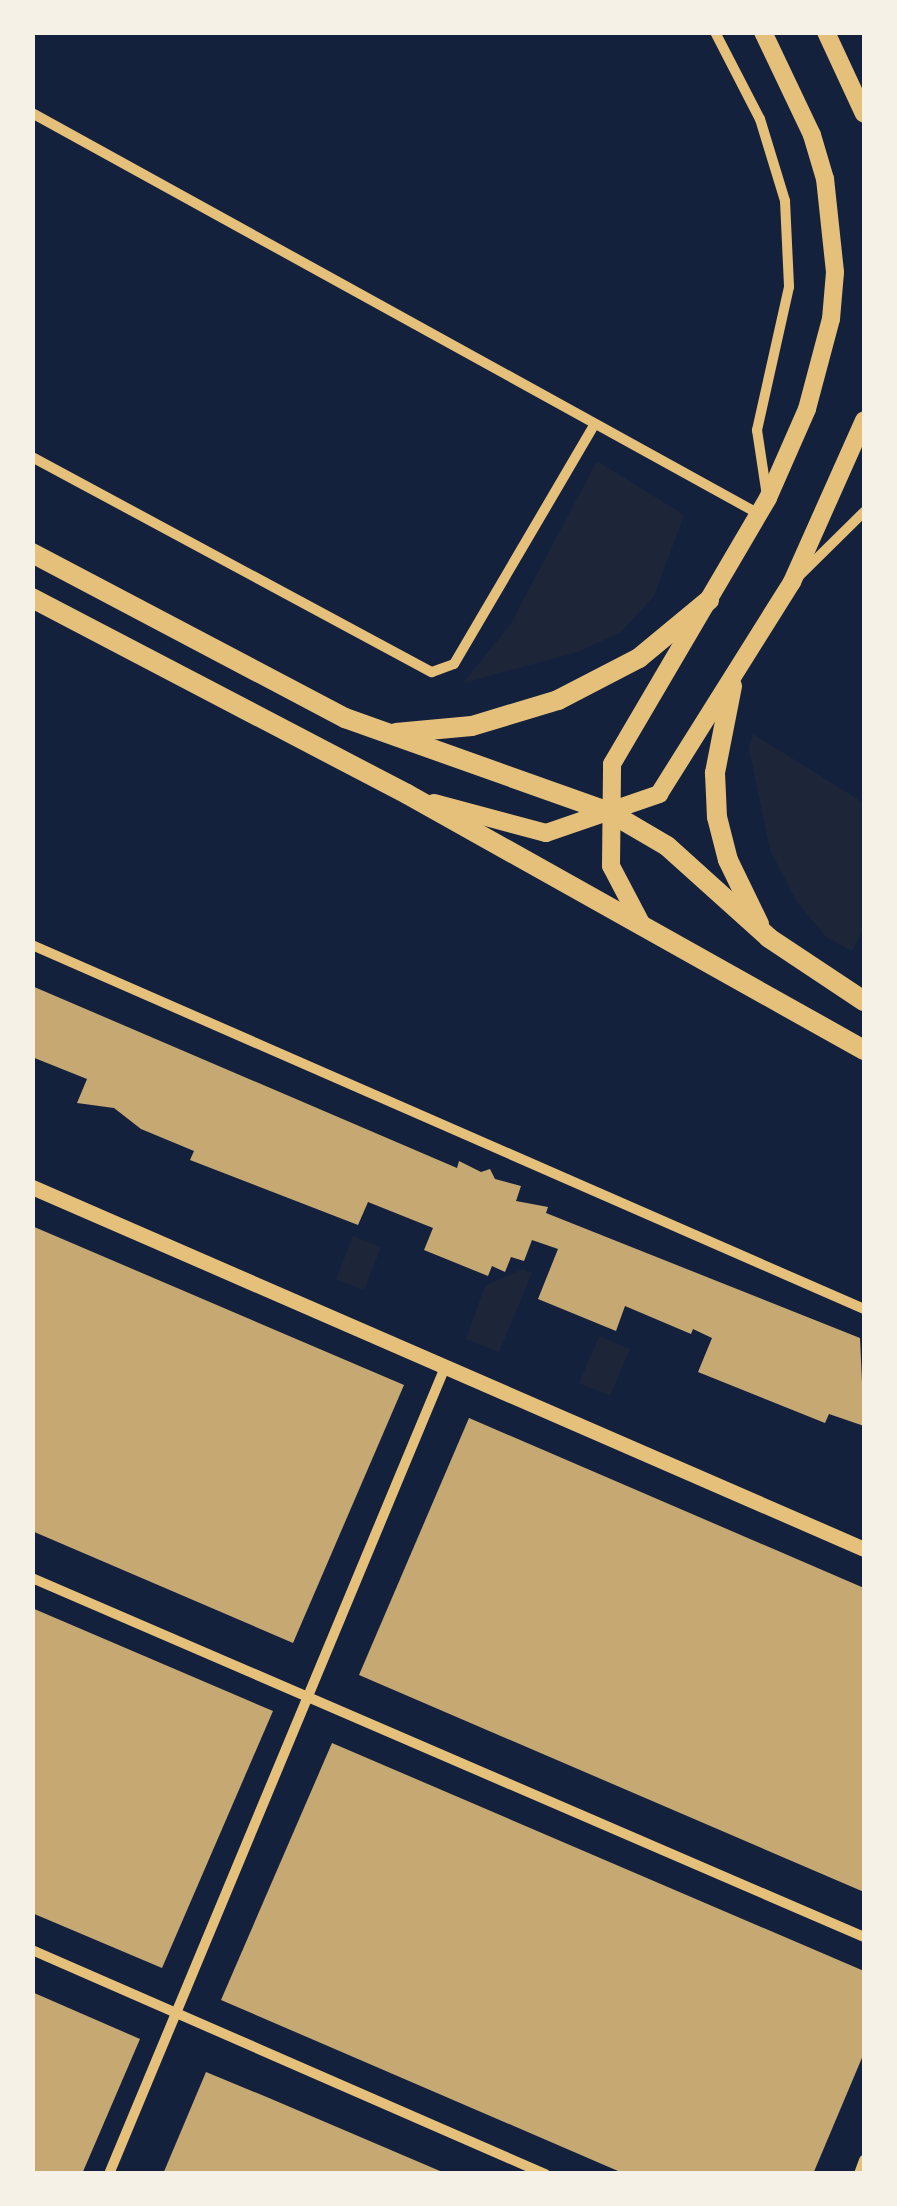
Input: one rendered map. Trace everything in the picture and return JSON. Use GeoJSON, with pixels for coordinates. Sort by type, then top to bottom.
{"type":"FeatureCollection","features":[{"type":"Feature","properties":{"kind":"main road"},"geometry":{"type":"LineString","coordinates":[[646,930],[616,884],[609,812],[616,752],[763,506],[823,365],[835,272],[826,179],[763,32]]}},
{"type":"Feature","properties":{"kind":"main road"},"geometry":{"type":"LineString","coordinates":[[826,32],[864,114]]}},
{"type":"Feature","properties":{"kind":"main road"},"geometry":{"type":"LineString","coordinates":[[407,794],[546,834],[659,794],[732,686],[792,582],[864,420]]}},
{"type":"Feature","properties":{"kind":"main road"},"geometry":{"type":"LineString","coordinates":[[32,554],[382,733],[609,812],[667,846],[769,938],[864,1001]]}},
{"type":"Feature","properties":{"kind":"main road"},"geometry":{"type":"LineString","coordinates":[[32,598],[407,794],[864,1050]]}},
{"type":"Feature","properties":{"kind":"main road"},"geometry":{"type":"LineString","coordinates":[[382,733],[472,726],[558,700],[639,658],[709,600]]}},
{"type":"Feature","properties":{"kind":"main road"},"geometry":{"type":"LineString","coordinates":[[732,686],[715,773],[717,817],[745,901],[769,938]]}},
{"type":"Feature","properties":{"kind":"street"},"geometry":{"type":"LineString","coordinates":[[715,32],[760,119],[784,201],[789,287],[757,430],[763,506]]}},
{"type":"Feature","properties":{"kind":"street"},"geometry":{"type":"LineString","coordinates":[[32,112],[594,425],[763,506]]}},
{"type":"Feature","properties":{"kind":"street"},"geometry":{"type":"LineString","coordinates":[[32,456],[432,672],[454,664],[594,425]]}},
{"type":"Feature","properties":{"kind":"street"},"geometry":{"type":"LineString","coordinates":[[792,582],[864,512]]}},
{"type":"Feature","properties":{"kind":"street"},"geometry":{"type":"LineString","coordinates":[[32,945],[864,1309]]}},
{"type":"Feature","properties":{"kind":"street"},"geometry":{"type":"LineString","coordinates":[[32,1187],[864,1548]]}},
{"type":"Feature","properties":{"kind":"street"},"geometry":{"type":"LineString","coordinates":[[110,2174],[446,1364]]}},
{"type":"Feature","properties":{"kind":"street"},"geometry":{"type":"LineString","coordinates":[[32,1578],[864,1937]]}},
{"type":"Feature","properties":{"kind":"street"},"geometry":{"type":"LineString","coordinates":[[32,1950],[546,2174]]}},
{"type":"Feature","properties":{"kind":"street"},"geometry":{"type":"LineString","coordinates":[[859,2174],[864,2160]]}},
{"type":"Feature","properties":{"kind":"shaded area"},"geometry":{"type":"Polygon","coordinates":[[[597,461],[684,515],[654,596],[621,632],[578,652],[463,683],[510,625],[597,461]]]}},
{"type":"Feature","properties":{"kind":"shaded area"},"geometry":{"type":"Polygon","coordinates":[[[753,734],[864,803],[864,929],[852,951],[826,937],[797,902],[770,850],[749,748],[753,734]]]}},
{"type":"Feature","properties":{"kind":"shaded area"},"geometry":{"type":"Polygon","coordinates":[[[353,1236],[381,1247],[364,1290],[336,1279],[353,1236]]]}},
{"type":"Feature","properties":{"kind":"shaded area"},"geometry":{"type":"Polygon","coordinates":[[[523,1269],[532,1273],[499,1352],[466,1339],[485,1286],[523,1269]]]}},
{"type":"Feature","properties":{"kind":"shaded area"},"geometry":{"type":"Polygon","coordinates":[[[599,1336],[630,1349],[610,1396],[579,1383],[599,1336]]]}},
{"type":"Feature","properties":{"kind":"building"},"geometry":{"type":"Polygon","coordinates":[[[32,986],[457,1168],[459,1161],[481,1172],[490,1169],[495,1179],[521,1186],[516,1201],[548,1207],[546,1213],[860,1338],[864,1426],[829,1414],[825,1423],[698,1372],[712,1338],[693,1329],[691,1334],[625,1306],[616,1331],[538,1299],[558,1249],[532,1240],[524,1261],[511,1257],[505,1272],[492,1266],[488,1276],[424,1250],[433,1228],[368,1202],[358,1225],[190,1160],[194,1151],[141,1129],[114,1108],[77,1103],[87,1079],[32,1057],[32,986]]]}},
{"type":"Feature","properties":{"kind":"building"},"geometry":{"type":"Polygon","coordinates":[[[32,1226],[404,1385],[293,1643],[32,1531],[32,1226]]]}},
{"type":"Feature","properties":{"kind":"building"},"geometry":{"type":"Polygon","coordinates":[[[469,1418],[864,1588],[864,1892],[359,1675],[469,1418]]]}},
{"type":"Feature","properties":{"kind":"building"},"geometry":{"type":"Polygon","coordinates":[[[32,1608],[273,1711],[162,1968],[32,1913],[32,1608]]]}},
{"type":"Feature","properties":{"kind":"building"},"geometry":{"type":"Polygon","coordinates":[[[332,1743],[864,1971],[864,2053],[813,2174],[625,2174],[221,2000],[332,1743]]]}},
{"type":"Feature","properties":{"kind":"building"},"geometry":{"type":"Polygon","coordinates":[[[32,1992],[140,2039],[82,2174],[32,2174],[32,1992]]]}},
{"type":"Feature","properties":{"kind":"building"},"geometry":{"type":"Polygon","coordinates":[[[206,2072],[269,2098],[447,2174],[163,2174],[206,2072]]]}}]}
